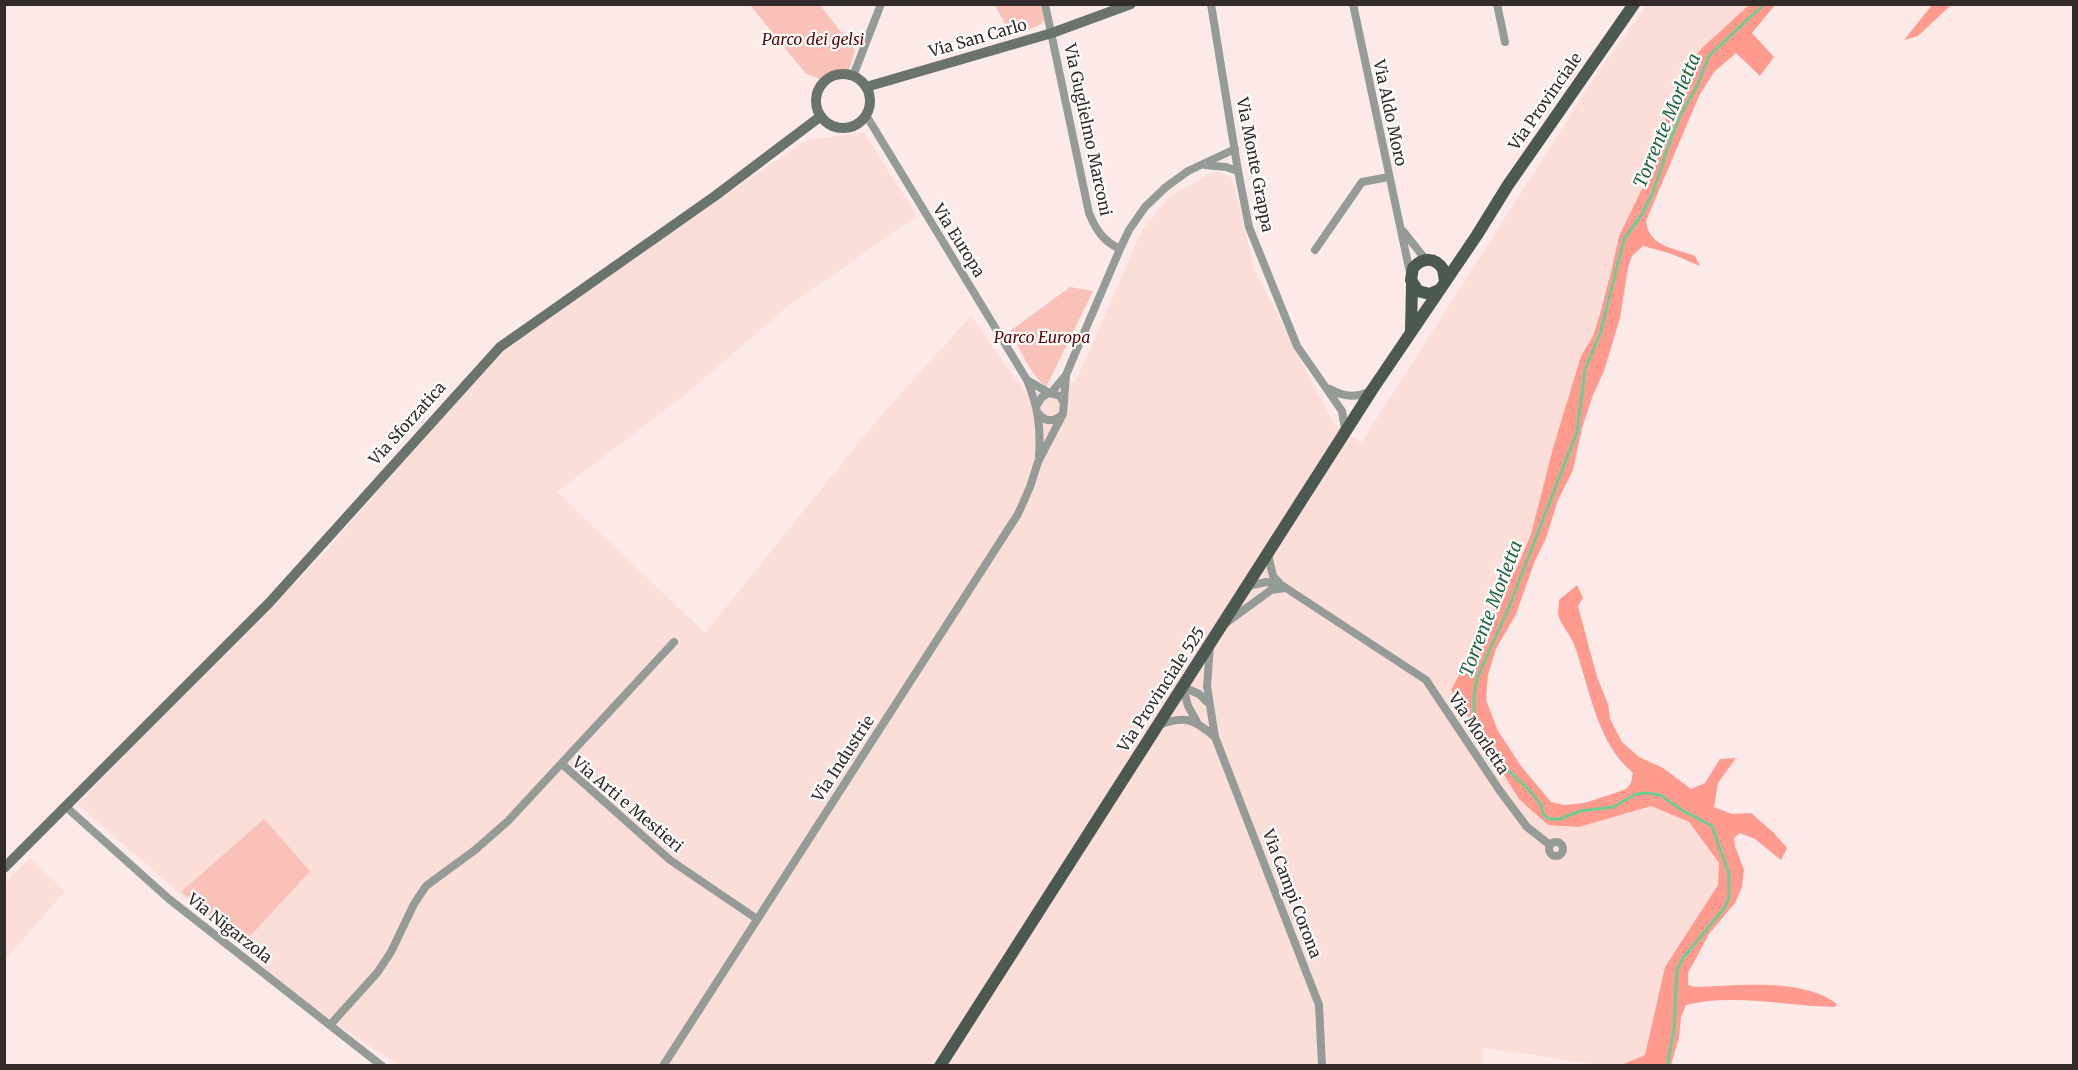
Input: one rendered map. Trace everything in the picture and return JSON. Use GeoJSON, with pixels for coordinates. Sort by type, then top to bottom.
{"type":"FeatureCollection","features":[{"type":"Feature","properties":{"kind":"main road","name":"Via Provinciale"},"geometry":{"type":"LineString","coordinates":[[1486,220],[1634,4]]}},
{"type":"Feature","properties":{"kind":"main road","name":"Via Provinciale 525"},"geometry":{"type":"LineString","coordinates":[[940,1065],[1211,645],[1372,390],[1486,220]]}},
{"type":"Feature","properties":{"kind":"main road"},"geometry":{"type":"LineString","coordinates":[[1411,332],[1413,268],[1419,262],[1450,258],[1468,248]]}},
{"type":"Feature","properties":{"kind":"main road"},"geometry":{"type":"LineString","coordinates":[[1412,281],[1418,291],[1423,294],[1432,294],[1442,286],[1443,269],[1431,261]]}},
{"type":"Feature","properties":{"kind":"street"},"geometry":{"type":"LineString","coordinates":[[853,76],[881,4]]}},
{"type":"Feature","properties":{"kind":"street","name":"Via Guglielmo Marconi"},"geometry":{"type":"LineString","coordinates":[[1045,4],[1089,213],[1095,229],[1108,243],[1120,249]]}},
{"type":"Feature","properties":{"kind":"street","name":"Via San Carlo"},"geometry":{"type":"LineString","coordinates":[[866,87],[1052,33],[1131,4]]}},
{"type":"Feature","properties":{"kind":"street","name":"Via Monte Grappa"},"geometry":{"type":"LineString","coordinates":[[1211,4],[1249,227],[1297,346],[1326,386]]}},
{"type":"Feature","properties":{"kind":"street","name":"Via Aldo Moro"},"geometry":{"type":"LineString","coordinates":[[1353,4],[1412,281]]}},
{"type":"Feature","properties":{"kind":"street"},"geometry":{"type":"LineString","coordinates":[[1497,4],[1505,42]]}},
{"type":"Feature","properties":{"kind":"street"},"geometry":{"type":"LineString","coordinates":[[839,74],[853,76],[866,87],[870,97],[869,107],[866,115],[854,125],[845,128],[836,127],[827,123],[821,116],[816,102],[819,87],[825,80],[839,74]]}},
{"type":"Feature","properties":{"kind":"street","name":"Via Europa"},"geometry":{"type":"LineString","coordinates":[[866,115],[1028,380],[1038,409]]}},
{"type":"Feature","properties":{"kind":"street","name":"Via Sforzatica"},"geometry":{"type":"LineString","coordinates":[[4,868],[269,603],[500,346],[715,196],[821,116]]}},
{"type":"Feature","properties":{"kind":"street","name":"Via Industrie"},"geometry":{"type":"LineString","coordinates":[[1038,462],[1041,434],[1038,409],[1042,397],[1050,393],[1066,375],[1129,230],[1145,207],[1166,187],[1188,171],[1235,149]]}},
{"type":"Feature","properties":{"kind":"street"},"geometry":{"type":"LineString","coordinates":[[1203,165],[1226,167],[1238,171]]}},
{"type":"Feature","properties":{"kind":"street"},"geometry":{"type":"LineString","coordinates":[[1316,250],[1362,183],[1389,177]]}},
{"type":"Feature","properties":{"kind":"street","name":"Via Aldo Moro"},"geometry":{"type":"LineString","coordinates":[[1400,227],[1431,261]]}},
{"type":"Feature","properties":{"kind":"street","name":"Via Industrie"},"geometry":{"type":"LineString","coordinates":[[663,1065],[1018,514],[1038,462],[1064,411],[1066,375]]}},
{"type":"Feature","properties":{"kind":"street","name":"Via Europa"},"geometry":{"type":"LineString","coordinates":[[1028,380],[1050,393]]}},
{"type":"Feature","properties":{"kind":"street"},"geometry":{"type":"LineString","coordinates":[[1326,386],[1335,392],[1350,396],[1361,395],[1372,390]]}},
{"type":"Feature","properties":{"kind":"street"},"geometry":{"type":"LineString","coordinates":[[1326,386],[1344,416],[1346,433]]}},
{"type":"Feature","properties":{"kind":"street"},"geometry":{"type":"LineString","coordinates":[[1038,409],[1042,417],[1049,420],[1055,420],[1064,411],[1060,396],[1050,393]]}},
{"type":"Feature","properties":{"kind":"street"},"geometry":{"type":"LineString","coordinates":[[1268,555],[1273,576],[1283,586]]}},
{"type":"Feature","properties":{"kind":"street"},"geometry":{"type":"LineString","coordinates":[[1248,586],[1266,582],[1283,586]]}},
{"type":"Feature","properties":{"kind":"street"},"geometry":{"type":"LineString","coordinates":[[1223,626],[1265,594],[1283,586]]}},
{"type":"Feature","properties":{"kind":"street","name":"Via Morletta"},"geometry":{"type":"LineString","coordinates":[[1283,586],[1426,680],[1500,791],[1527,827],[1550,845]]}},
{"type":"Feature","properties":{"kind":"street"},"geometry":{"type":"LineString","coordinates":[[562,764],[674,642]]}},
{"type":"Feature","properties":{"kind":"street","name":"Via Campi Corona"},"geometry":{"type":"LineString","coordinates":[[1211,645],[1207,675],[1215,737],[1319,1005],[1322,1065]]}},
{"type":"Feature","properties":{"kind":"street"},"geometry":{"type":"LineString","coordinates":[[1184,687],[1203,697],[1210,706]]}},
{"type":"Feature","properties":{"kind":"street","name":"Via Campi Corona"},"geometry":{"type":"LineString","coordinates":[[1184,687],[1188,706],[1197,722],[1215,737]]}},
{"type":"Feature","properties":{"kind":"street"},"geometry":{"type":"LineString","coordinates":[[1159,725],[1180,719],[1197,722]]}},
{"type":"Feature","properties":{"kind":"street","name":"Via Arti e Mestieri"},"geometry":{"type":"LineString","coordinates":[[330,1025],[377,973],[391,952],[414,904],[426,886],[501,829],[562,764],[670,860],[757,920]]}},
{"type":"Feature","properties":{"kind":"street","name":"Via Nigarzola"},"geometry":{"type":"LineString","coordinates":[[65,806],[169,899],[382,1065]]}},
{"type":"Feature","properties":{"kind":"shaded area"},"geometry":{"type":"Polygon","coordinates":[[[1647,5],[1749,5],[1703,47],[1684,70],[1667,112],[1657,158],[1619,236],[1600,314],[1593,336],[1581,356],[1553,448],[1531,534],[1517,567],[1451,690],[1548,825],[1623,813],[1651,806],[1688,822],[1719,864],[1718,885],[1665,967],[1645,1055],[1621,1066],[1484,1048],[1481,1066],[399,1065],[294,993],[77,804],[326,551],[497,352],[806,140],[864,132],[917,216],[788,306],[687,393],[557,492],[705,633],[878,419],[971,316],[1027,395],[1076,381],[1142,230],[1170,196],[1216,171],[1232,178],[1255,271],[1334,424],[1361,443],[1602,66],[1647,5]]]}},
{"type":"Feature","properties":{"kind":"shaded area"},"geometry":{"type":"Polygon","coordinates":[[[1749,5],[1775,5],[1752,33],[1774,57],[1760,76],[1736,53],[1714,72],[1699,96],[1646,221],[1648,230],[1657,241],[1695,256],[1700,266],[1672,254],[1643,246],[1632,256],[1620,318],[1604,371],[1582,428],[1573,470],[1558,500],[1546,538],[1516,614],[1496,649],[1488,675],[1486,700],[1498,731],[1521,766],[1551,802],[1564,805],[1584,803],[1626,789],[1631,783],[1633,773],[1611,747],[1603,731],[1590,698],[1575,647],[1558,614],[1559,600],[1577,585],[1583,598],[1578,606],[1597,677],[1608,704],[1610,719],[1622,742],[1639,757],[1663,768],[1691,789],[1705,783],[1720,759],[1736,758],[1718,783],[1714,807],[1732,814],[1751,813],[1787,848],[1781,860],[1755,839],[1740,833],[1734,838],[1744,870],[1742,887],[1735,903],[1709,934],[1688,973],[1688,985],[1695,987],[1788,986],[1822,995],[1837,1004],[1835,1007],[1723,1000],[1686,1005],[1681,1017],[1679,1038],[1671,1065],[1621,1065],[1645,1055],[1665,967],[1718,885],[1719,863],[1689,822],[1651,806],[1579,827],[1548,825],[1519,799],[1451,690],[1517,567],[1531,534],[1553,448],[1581,356],[1593,336],[1600,314],[1619,236],[1657,158],[1667,112],[1684,70],[1703,47],[1749,5]]]}},
{"type":"Feature","properties":{"kind":"shaded area"},"geometry":{"type":"Polygon","coordinates":[[[1932,5],[1951,5],[1918,36],[1904,40],[1932,5]]]}},
{"type":"Feature","properties":{"kind":"shaded area"},"geometry":{"type":"Polygon","coordinates":[[[29,858],[65,891],[5,960],[5,883],[29,858]]]}},
{"type":"Feature","properties":{"kind":"green space"},"geometry":{"type":"Polygon","coordinates":[[[999,4],[1041,5],[1044,20],[1040,25],[1027,30],[1026,27],[1010,32],[995,6],[999,4]]]}},
{"type":"Feature","properties":{"kind":"green space","name":"Parco dei gelsi"},"geometry":{"type":"Polygon","coordinates":[[[750,5],[820,5],[855,50],[849,70],[836,72],[823,80],[806,74],[750,5]]]}},
{"type":"Feature","properties":{"kind":"green space","name":"Parco Europa"},"geometry":{"type":"Polygon","coordinates":[[[1070,287],[1093,291],[1046,387],[1030,368],[1010,331],[1070,287]]]}},
{"type":"Feature","properties":{"kind":"green space"},"geometry":{"type":"Polygon","coordinates":[[[264,819],[310,871],[244,943],[181,892],[264,819]]]}},
{"type":"Feature","properties":{"kind":"waterway","name":"Torrente Morletta"},"geometry":{"type":"LineString","coordinates":[[1667,1066],[1674,1029],[1677,970],[1683,958],[1725,907],[1729,897],[1729,874],[1712,826],[1660,795],[1647,793],[1636,794],[1613,807],[1580,811],[1560,819],[1549,819],[1543,814],[1541,805],[1529,790],[1480,743],[1474,724],[1474,697],[1477,678],[1509,607],[1577,432],[1585,369],[1600,334],[1624,239],[1642,214],[1653,192],[1681,114],[1697,86],[1709,56],[1764,4]]}}]}
